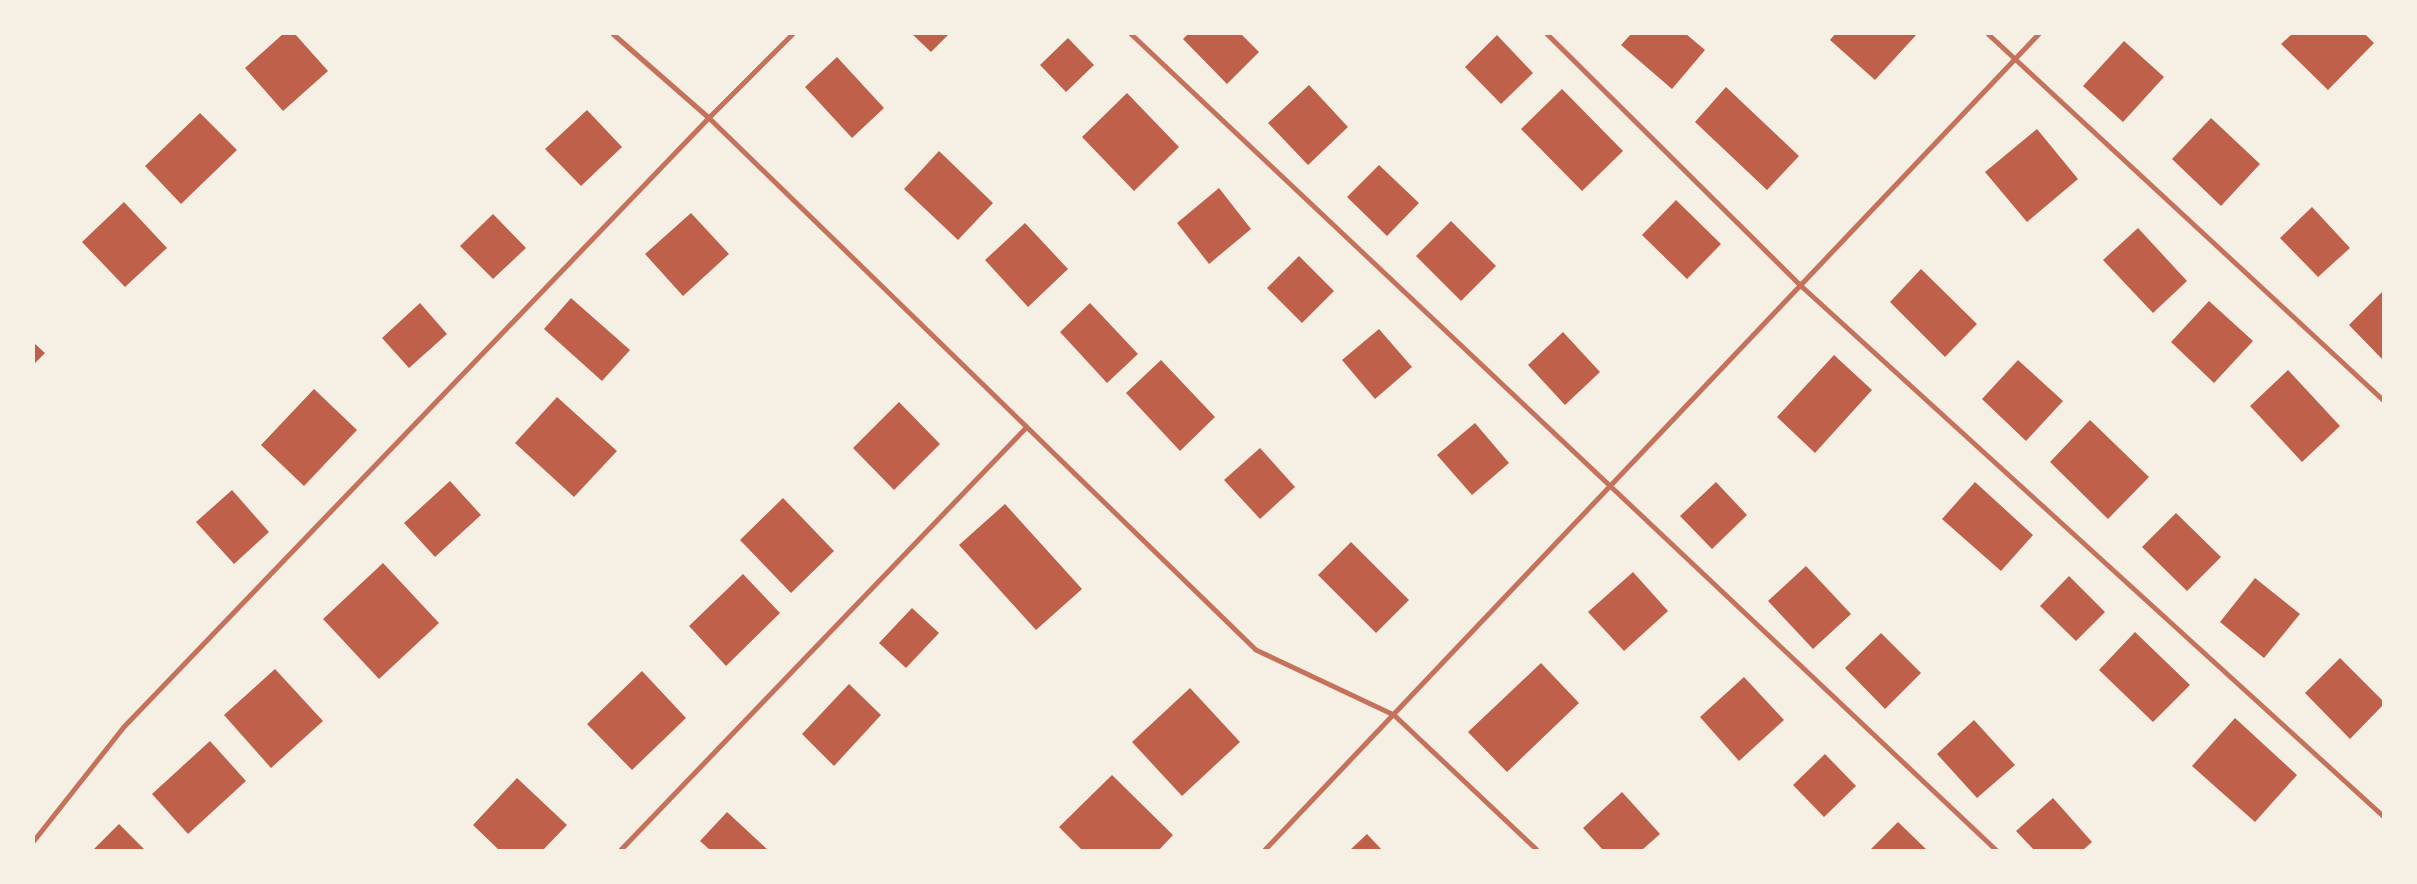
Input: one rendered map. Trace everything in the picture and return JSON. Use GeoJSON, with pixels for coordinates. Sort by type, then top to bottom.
{"type":"FeatureCollection","features":[{"type":"Feature","properties":{"kind":"street"},"geometry":{"type":"LineString","coordinates":[[613,34],[709,118],[1256,650],[1394,715],[1537,850]]}},
{"type":"Feature","properties":{"kind":"street"},"geometry":{"type":"LineString","coordinates":[[34,841],[124,727],[709,118],[793,34]]}},
{"type":"Feature","properties":{"kind":"street"},"geometry":{"type":"LineString","coordinates":[[1131,34],[1996,850]]}},
{"type":"Feature","properties":{"kind":"street"},"geometry":{"type":"LineString","coordinates":[[1547,34],[1800,285],[2383,816]]}},
{"type":"Feature","properties":{"kind":"street"},"geometry":{"type":"LineString","coordinates":[[1988,34],[2383,400]]}},
{"type":"Feature","properties":{"kind":"street"},"geometry":{"type":"LineString","coordinates":[[1265,850],[2040,34]]}},
{"type":"Feature","properties":{"kind":"street"},"geometry":{"type":"LineString","coordinates":[[621,850],[1027,428]]}},
{"type":"Feature","properties":{"kind":"building"},"geometry":{"type":"Polygon","coordinates":[[[283,34],[295,34],[328,71],[283,111],[245,68],[283,34]]]}},
{"type":"Feature","properties":{"kind":"building"},"geometry":{"type":"Polygon","coordinates":[[[912,34],[949,34],[931,52],[912,34]]]}},
{"type":"Feature","properties":{"kind":"building"},"geometry":{"type":"Polygon","coordinates":[[[1188,34],[1241,34],[1259,52],[1227,84],[1183,39],[1188,34]]]}},
{"type":"Feature","properties":{"kind":"building"},"geometry":{"type":"Polygon","coordinates":[[[1631,34],[1686,34],[1705,50],[1672,89],[1621,45],[1631,34]]]}},
{"type":"Feature","properties":{"kind":"building"},"geometry":{"type":"Polygon","coordinates":[[[1835,34],[1917,34],[1875,80],[1830,40],[1835,34]]]}},
{"type":"Feature","properties":{"kind":"building"},"geometry":{"type":"Polygon","coordinates":[[[2292,34],[2365,34],[2374,43],[2328,90],[2281,44],[2292,34]]]}},
{"type":"Feature","properties":{"kind":"building"},"geometry":{"type":"Polygon","coordinates":[[[1497,35],[1533,73],[1501,104],[1465,67],[1497,35]]]}},
{"type":"Feature","properties":{"kind":"building"},"geometry":{"type":"Polygon","coordinates":[[[1068,38],[1094,65],[1066,92],[1040,65],[1068,38]]]}},
{"type":"Feature","properties":{"kind":"building"},"geometry":{"type":"Polygon","coordinates":[[[2124,41],[2164,77],[2123,122],[2083,86],[2124,41]]]}},
{"type":"Feature","properties":{"kind":"building"},"geometry":{"type":"Polygon","coordinates":[[[837,57],[884,108],[852,138],[805,87],[837,57]]]}},
{"type":"Feature","properties":{"kind":"building"},"geometry":{"type":"Polygon","coordinates":[[[1309,85],[1348,127],[1308,165],[1268,123],[1309,85]]]}},
{"type":"Feature","properties":{"kind":"building"},"geometry":{"type":"Polygon","coordinates":[[[1726,87],[1799,156],[1767,190],[1695,122],[1726,87]]]}},
{"type":"Feature","properties":{"kind":"building"},"geometry":{"type":"Polygon","coordinates":[[[1562,89],[1623,151],[1582,191],[1521,129],[1562,89]]]}},
{"type":"Feature","properties":{"kind":"building"},"geometry":{"type":"Polygon","coordinates":[[[1127,93],[1179,147],[1134,191],[1082,137],[1127,93]]]}},
{"type":"Feature","properties":{"kind":"building"},"geometry":{"type":"Polygon","coordinates":[[[587,110],[622,147],[581,186],[545,149],[587,110]]]}},
{"type":"Feature","properties":{"kind":"building"},"geometry":{"type":"Polygon","coordinates":[[[200,113],[237,150],[181,204],[145,166],[200,113]]]}},
{"type":"Feature","properties":{"kind":"building"},"geometry":{"type":"Polygon","coordinates":[[[2211,118],[2260,164],[2221,206],[2172,159],[2211,118]]]}},
{"type":"Feature","properties":{"kind":"building"},"geometry":{"type":"Polygon","coordinates":[[[2037,129],[2078,179],[2027,222],[1985,172],[2037,129]]]}},
{"type":"Feature","properties":{"kind":"building"},"geometry":{"type":"Polygon","coordinates":[[[939,151],[993,203],[958,240],[904,189],[939,151]]]}},
{"type":"Feature","properties":{"kind":"building"},"geometry":{"type":"Polygon","coordinates":[[[1379,165],[1419,203],[1387,236],[1347,197],[1379,165]]]}},
{"type":"Feature","properties":{"kind":"building"},"geometry":{"type":"Polygon","coordinates":[[[1219,188],[1251,229],[1209,264],[1177,223],[1219,188]]]}},
{"type":"Feature","properties":{"kind":"building"},"geometry":{"type":"Polygon","coordinates":[[[1676,200],[1721,244],[1687,279],[1642,235],[1676,200]]]}},
{"type":"Feature","properties":{"kind":"building"},"geometry":{"type":"Polygon","coordinates":[[[124,202],[167,248],[125,287],[82,242],[124,202]]]}},
{"type":"Feature","properties":{"kind":"building"},"geometry":{"type":"Polygon","coordinates":[[[2312,207],[2350,248],[2318,277],[2280,238],[2312,207]]]}},
{"type":"Feature","properties":{"kind":"building"},"geometry":{"type":"Polygon","coordinates":[[[691,213],[729,254],[683,296],[645,254],[691,213]]]}},
{"type":"Feature","properties":{"kind":"building"},"geometry":{"type":"Polygon","coordinates":[[[493,214],[526,248],[493,279],[460,246],[493,214]]]}},
{"type":"Feature","properties":{"kind":"building"},"geometry":{"type":"Polygon","coordinates":[[[1451,221],[1496,266],[1461,301],[1416,256],[1451,221]]]}},
{"type":"Feature","properties":{"kind":"building"},"geometry":{"type":"Polygon","coordinates":[[[1025,223],[1068,269],[1028,307],[985,260],[1025,223]]]}},
{"type":"Feature","properties":{"kind":"building"},"geometry":{"type":"Polygon","coordinates":[[[2138,228],[2187,281],[2153,313],[2103,260],[2138,228]]]}},
{"type":"Feature","properties":{"kind":"building"},"geometry":{"type":"Polygon","coordinates":[[[1299,256],[1334,291],[1302,323],[1267,288],[1299,256]]]}},
{"type":"Feature","properties":{"kind":"building"},"geometry":{"type":"Polygon","coordinates":[[[1921,269],[1977,324],[1945,357],[1890,302],[1921,269]]]}},
{"type":"Feature","properties":{"kind":"building"},"geometry":{"type":"Polygon","coordinates":[[[2383,291],[2383,360],[2349,325],[2383,291]]]}},
{"type":"Feature","properties":{"kind":"building"},"geometry":{"type":"Polygon","coordinates":[[[571,298],[630,350],[602,381],[544,329],[571,298]]]}},
{"type":"Feature","properties":{"kind":"building"},"geometry":{"type":"Polygon","coordinates":[[[2209,301],[2253,341],[2214,383],[2171,342],[2209,301]]]}},
{"type":"Feature","properties":{"kind":"building"},"geometry":{"type":"Polygon","coordinates":[[[420,303],[447,334],[409,368],[382,338],[420,303]]]}},
{"type":"Feature","properties":{"kind":"building"},"geometry":{"type":"Polygon","coordinates":[[[1090,303],[1138,354],[1107,383],[1060,332],[1090,303]]]}},
{"type":"Feature","properties":{"kind":"building"},"geometry":{"type":"Polygon","coordinates":[[[1379,329],[1412,367],[1375,399],[1342,360],[1379,329]]]}},
{"type":"Feature","properties":{"kind":"building"},"geometry":{"type":"Polygon","coordinates":[[[1563,332],[1600,372],[1565,405],[1528,365],[1563,332]]]}},
{"type":"Feature","properties":{"kind":"building"},"geometry":{"type":"Polygon","coordinates":[[[34,343],[45,353],[34,364],[34,343]]]}},
{"type":"Feature","properties":{"kind":"building"},"geometry":{"type":"Polygon","coordinates":[[[1834,355],[1872,390],[1815,453],[1777,417],[1834,355]]]}},
{"type":"Feature","properties":{"kind":"building"},"geometry":{"type":"Polygon","coordinates":[[[1161,360],[1215,417],[1180,451],[1126,393],[1161,360]]]}},
{"type":"Feature","properties":{"kind":"building"},"geometry":{"type":"Polygon","coordinates":[[[2018,360],[2063,401],[2026,441],[1982,399],[2018,360]]]}},
{"type":"Feature","properties":{"kind":"building"},"geometry":{"type":"Polygon","coordinates":[[[2288,370],[2340,426],[2302,462],[2250,406],[2288,370]]]}},
{"type":"Feature","properties":{"kind":"building"},"geometry":{"type":"Polygon","coordinates":[[[314,389],[357,430],[304,486],[261,445],[314,389]]]}},
{"type":"Feature","properties":{"kind":"building"},"geometry":{"type":"Polygon","coordinates":[[[557,397],[617,451],[574,497],[515,443],[557,397]]]}},
{"type":"Feature","properties":{"kind":"building"},"geometry":{"type":"Polygon","coordinates":[[[899,402],[940,444],[894,490],[853,448],[899,402]]]}},
{"type":"Feature","properties":{"kind":"building"},"geometry":{"type":"Polygon","coordinates":[[[2090,420],[2149,477],[2108,519],[2050,462],[2090,420]]]}},
{"type":"Feature","properties":{"kind":"building"},"geometry":{"type":"Polygon","coordinates":[[[1475,423],[1509,463],[1472,495],[1437,455],[1475,423]]]}},
{"type":"Feature","properties":{"kind":"building"},"geometry":{"type":"Polygon","coordinates":[[[1260,448],[1295,487],[1260,519],[1224,480],[1260,448]]]}},
{"type":"Feature","properties":{"kind":"building"},"geometry":{"type":"Polygon","coordinates":[[[450,481],[481,515],[435,557],[404,523],[450,481]]]}},
{"type":"Feature","properties":{"kind":"building"},"geometry":{"type":"Polygon","coordinates":[[[1716,482],[1747,515],[1712,549],[1680,516],[1716,482]]]}},
{"type":"Feature","properties":{"kind":"building"},"geometry":{"type":"Polygon","coordinates":[[[1975,482],[2033,535],[2001,571],[1942,519],[1975,482]]]}},
{"type":"Feature","properties":{"kind":"building"},"geometry":{"type":"Polygon","coordinates":[[[232,490],[269,532],[234,564],[196,522],[232,490]]]}},
{"type":"Feature","properties":{"kind":"building"},"geometry":{"type":"Polygon","coordinates":[[[783,498],[834,551],[791,593],[740,540],[783,498]]]}},
{"type":"Feature","properties":{"kind":"building"},"geometry":{"type":"Polygon","coordinates":[[[1005,504],[1082,589],[1036,630],[959,545],[1005,504]]]}},
{"type":"Feature","properties":{"kind":"building"},"geometry":{"type":"Polygon","coordinates":[[[2176,513],[2221,557],[2187,591],[2142,547],[2176,513]]]}},
{"type":"Feature","properties":{"kind":"building"},"geometry":{"type":"Polygon","coordinates":[[[1351,542],[1409,600],[1376,633],[1318,575],[1351,542]]]}},
{"type":"Feature","properties":{"kind":"building"},"geometry":{"type":"Polygon","coordinates":[[[383,563],[439,623],[379,679],[323,619],[383,563]]]}},
{"type":"Feature","properties":{"kind":"building"},"geometry":{"type":"Polygon","coordinates":[[[1806,566],[1851,614],[1813,649],[1768,601],[1806,566]]]}},
{"type":"Feature","properties":{"kind":"building"},"geometry":{"type":"Polygon","coordinates":[[[1633,572],[1668,611],[1624,651],[1588,612],[1633,572]]]}},
{"type":"Feature","properties":{"kind":"building"},"geometry":{"type":"Polygon","coordinates":[[[743,574],[780,613],[726,666],[689,626],[743,574]]]}},
{"type":"Feature","properties":{"kind":"building"},"geometry":{"type":"Polygon","coordinates":[[[2069,576],[2105,612],[2076,641],[2040,606],[2069,576]]]}},
{"type":"Feature","properties":{"kind":"building"},"geometry":{"type":"Polygon","coordinates":[[[2255,578],[2300,614],[2264,658],[2220,622],[2255,578]]]}},
{"type":"Feature","properties":{"kind":"building"},"geometry":{"type":"Polygon","coordinates":[[[912,608],[939,633],[906,668],[879,643],[912,608]]]}},
{"type":"Feature","properties":{"kind":"building"},"geometry":{"type":"Polygon","coordinates":[[[2135,632],[2190,685],[2153,722],[2099,670],[2135,632]]]}},
{"type":"Feature","properties":{"kind":"building"},"geometry":{"type":"Polygon","coordinates":[[[1881,633],[1921,673],[1885,709],[1845,668],[1881,633]]]}},
{"type":"Feature","properties":{"kind":"building"},"geometry":{"type":"Polygon","coordinates":[[[2340,658],[2383,701],[2383,705],[2350,739],[2305,693],[2340,658]]]}},
{"type":"Feature","properties":{"kind":"building"},"geometry":{"type":"Polygon","coordinates":[[[1541,663],[1579,703],[1507,772],[1468,732],[1541,663]]]}},
{"type":"Feature","properties":{"kind":"building"},"geometry":{"type":"Polygon","coordinates":[[[275,669],[323,721],[271,768],[224,715],[275,669]]]}},
{"type":"Feature","properties":{"kind":"building"},"geometry":{"type":"Polygon","coordinates":[[[642,671],[686,718],[632,770],[587,724],[642,671]]]}},
{"type":"Feature","properties":{"kind":"building"},"geometry":{"type":"Polygon","coordinates":[[[1744,677],[1784,720],[1739,761],[1700,717],[1744,677]]]}},
{"type":"Feature","properties":{"kind":"building"},"geometry":{"type":"Polygon","coordinates":[[[849,684],[881,715],[834,766],[802,734],[849,684]]]}},
{"type":"Feature","properties":{"kind":"building"},"geometry":{"type":"Polygon","coordinates":[[[1190,688],[1240,742],[1182,796],[1132,742],[1190,688]]]}},
{"type":"Feature","properties":{"kind":"building"},"geometry":{"type":"Polygon","coordinates":[[[2235,718],[2297,775],[2255,822],[2192,766],[2235,718]]]}},
{"type":"Feature","properties":{"kind":"building"},"geometry":{"type":"Polygon","coordinates":[[[1974,720],[2015,765],[1977,798],[1937,754],[1974,720]]]}},
{"type":"Feature","properties":{"kind":"building"},"geometry":{"type":"Polygon","coordinates":[[[210,741],[246,781],[188,834],[152,794],[210,741]]]}},
{"type":"Feature","properties":{"kind":"building"},"geometry":{"type":"Polygon","coordinates":[[[1825,754],[1856,786],[1824,817],[1793,785],[1825,754]]]}},
{"type":"Feature","properties":{"kind":"building"},"geometry":{"type":"Polygon","coordinates":[[[1112,775],[1173,835],[1159,850],[1082,850],[1059,827],[1112,775]]]}},
{"type":"Feature","properties":{"kind":"building"},"geometry":{"type":"Polygon","coordinates":[[[517,778],[567,825],[543,850],[499,850],[473,825],[517,778]]]}},
{"type":"Feature","properties":{"kind":"building"},"geometry":{"type":"Polygon","coordinates":[[[1622,792],[1660,834],[1642,850],[1603,850],[1583,828],[1622,792]]]}},
{"type":"Feature","properties":{"kind":"building"},"geometry":{"type":"Polygon","coordinates":[[[2053,798],[2092,842],[2083,850],[2034,850],[2016,831],[2053,798]]]}},
{"type":"Feature","properties":{"kind":"building"},"geometry":{"type":"Polygon","coordinates":[[[727,812],[768,850],[710,850],[700,841],[727,812]]]}},
{"type":"Feature","properties":{"kind":"building"},"geometry":{"type":"Polygon","coordinates":[[[1898,822],[1927,850],[1870,850],[1898,822]]]}},
{"type":"Feature","properties":{"kind":"building"},"geometry":{"type":"Polygon","coordinates":[[[119,824],[145,850],[93,850],[119,824]]]}},
{"type":"Feature","properties":{"kind":"building"},"geometry":{"type":"Polygon","coordinates":[[[1367,834],[1382,850],[1350,850],[1367,834]]]}}]}
